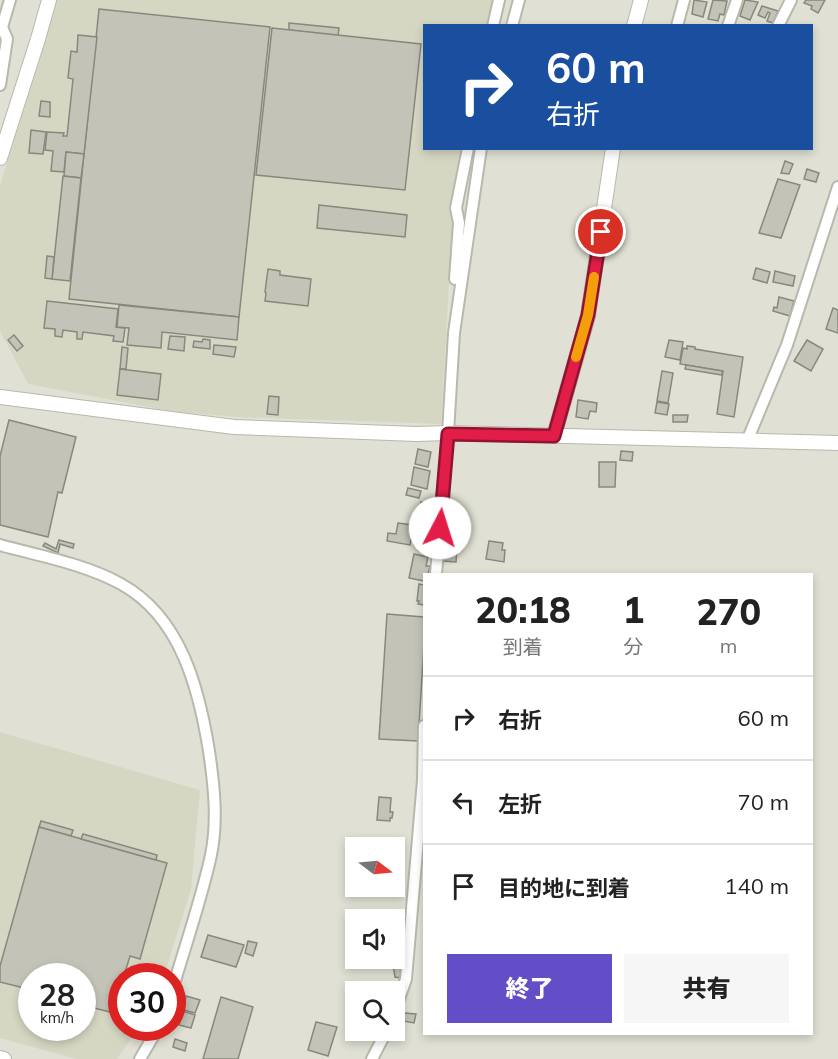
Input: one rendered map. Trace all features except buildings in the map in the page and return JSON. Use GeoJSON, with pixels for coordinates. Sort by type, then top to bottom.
{"type":"FeatureCollection","features":[{"type":"Feature","properties":{"kind":"street"},"geometry":{"type":"LineString","coordinates":[[0,85],[7,39],[2,27],[10,0]]}},
{"type":"Feature","properties":{"kind":"street"},"geometry":{"type":"LineString","coordinates":[[0,158],[49,0]]}},
{"type":"Feature","properties":{"kind":"street"},"geometry":{"type":"LineString","coordinates":[[493,24],[499,0]]}},
{"type":"Feature","properties":{"kind":"street"},"geometry":{"type":"LineString","coordinates":[[513,24],[519,0]]}},
{"type":"Feature","properties":{"kind":"street"},"geometry":{"type":"LineString","coordinates":[[635,24],[641,0]]}},
{"type":"Feature","properties":{"kind":"street"},"geometry":{"type":"LineString","coordinates":[[678,24],[684,0]]}},
{"type":"Feature","properties":{"kind":"street"},"geometry":{"type":"LineString","coordinates":[[729,24],[737,0]]}},
{"type":"Feature","properties":{"kind":"street"},"geometry":{"type":"LineString","coordinates":[[779,24],[791,0]]}},
{"type":"Feature","properties":{"kind":"street"},"geometry":{"type":"LineString","coordinates":[[456,319],[454,296],[459,224],[456,208],[468,150]]}},
{"type":"Feature","properties":{"kind":"street"},"geometry":{"type":"LineString","coordinates":[[436,573],[456,319],[481,150]]}},
{"type":"Feature","properties":{"kind":"street"},"geometry":{"type":"LineString","coordinates":[[554,436],[588,315],[613,150]]}},
{"type":"Feature","properties":{"kind":"street"},"geometry":{"type":"LineString","coordinates":[[747,441],[787,345],[838,187]]}},
{"type":"Feature","properties":{"kind":"street"},"geometry":{"type":"LineString","coordinates":[[0,397],[234,427],[416,434],[838,443]]}},
{"type":"Feature","properties":{"kind":"street"},"geometry":{"type":"LineString","coordinates":[[0,544],[102,575],[122,585],[140,597],[160,617],[172,633],[187,662],[203,713],[212,771],[215,811],[211,854],[180,963]]}},
{"type":"Feature","properties":{"kind":"street"},"geometry":{"type":"LineString","coordinates":[[405,982],[423,780]]}},
{"type":"Feature","properties":{"kind":"street"},"geometry":{"type":"LineString","coordinates":[[140,1059],[150,1041]]}},
{"type":"Feature","properties":{"kind":"street"},"geometry":{"type":"LineString","coordinates":[[372,1059],[381,1041]]}},
{"type":"Feature","properties":{"kind":"shaded area"},"geometry":{"type":"Polygon","coordinates":[[[54,0],[493,0],[488,24],[423,24],[423,150],[465,150],[453,214],[441,424],[236,417],[170,411],[28,384],[0,331],[0,185],[40,57],[54,0]]]}},
{"type":"Feature","properties":{"kind":"shaded area"},"geometry":{"type":"Polygon","coordinates":[[[0,732],[200,790],[191,889],[168,963],[108,963],[108,1041],[129,1041],[117,1059],[76,1059],[0,1038],[0,732]]]}},
{"type":"Feature","properties":{"kind":"slow traffic"},"geometry":{"type":"LineString","coordinates":[[576,357],[588,315],[594,277]]}},
{"type":"Feature","properties":{"kind":"route"},"geometry":{"type":"LineString","coordinates":[[440,528],[448,434],[554,436],[588,315],[601,232]]}}]}
